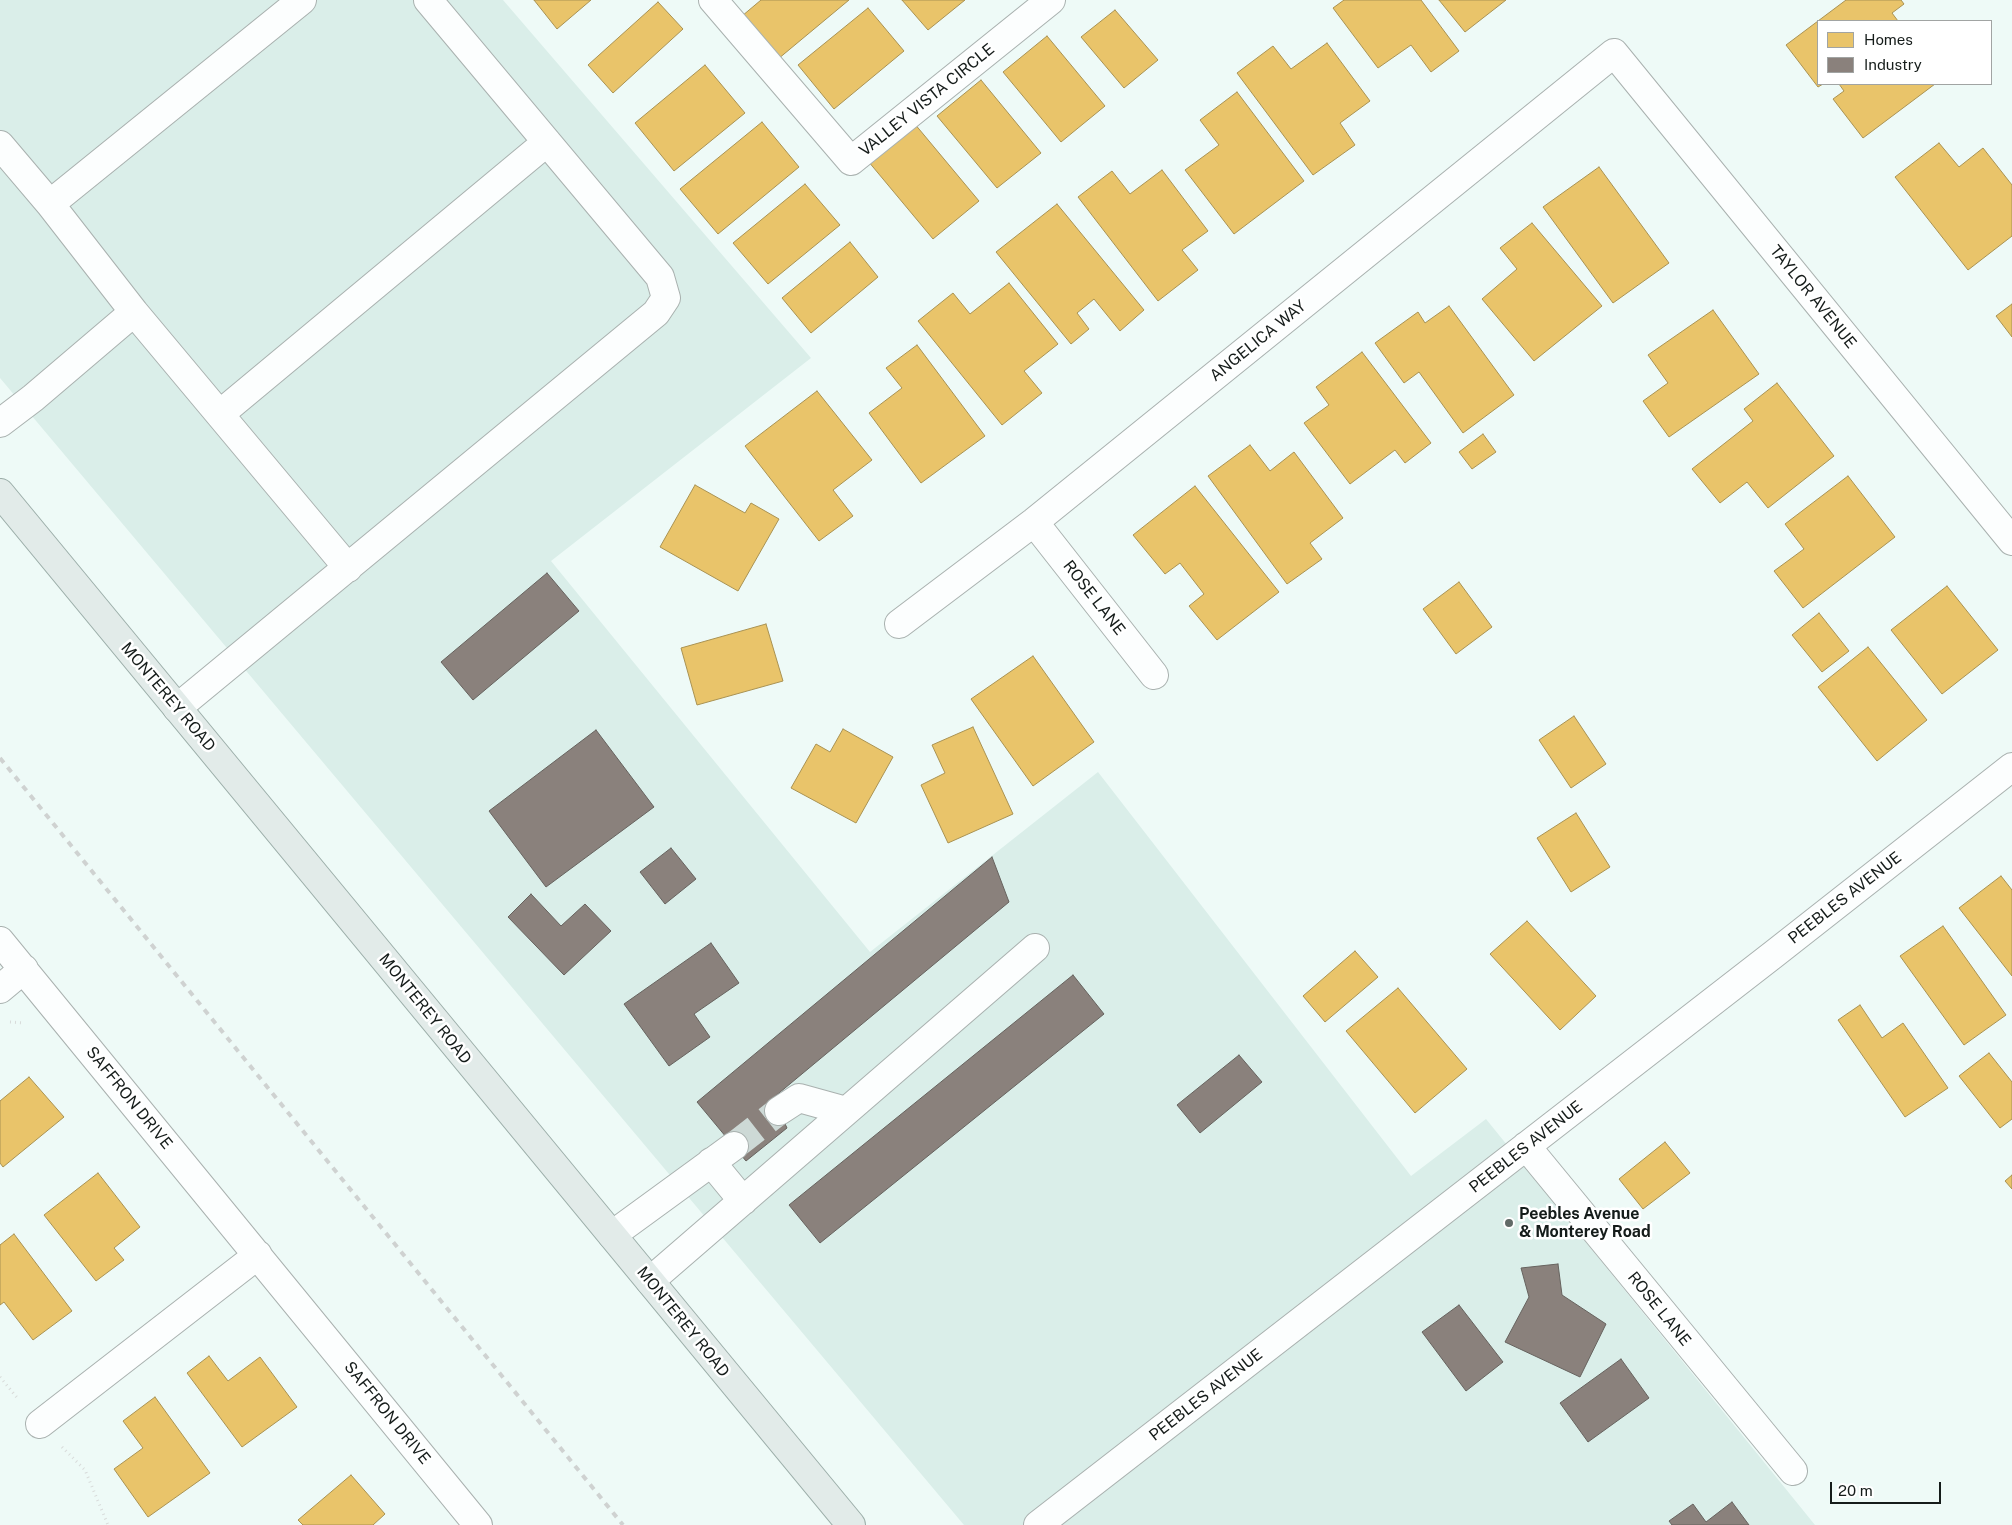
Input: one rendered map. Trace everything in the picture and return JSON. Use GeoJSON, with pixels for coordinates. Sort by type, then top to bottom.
{"type":"FeatureCollection","features":[{"type":"Feature","properties":{"kind":"main road","name":"MONTEREY ROAD"},"geometry":{"type":"LineString","coordinates":[[0,494],[851,1525]]}},
{"type":"Feature","properties":{"kind":"street"},"geometry":{"type":"LineString","coordinates":[[50,204],[302,0]]}},
{"type":"Feature","properties":{"kind":"street"},"geometry":{"type":"LineString","coordinates":[[177,708],[656,314],[666,298],[660,277],[428,0]]}},
{"type":"Feature","properties":{"kind":"street","name":"VALLEY VISTA CIRCLE"},"geometry":{"type":"LineString","coordinates":[[713,0],[851,161],[1051,0]]}},
{"type":"Feature","properties":{"kind":"street","name":"ANGELICA WAY"},"geometry":{"type":"LineString","coordinates":[[899,624],[1034,522],[1614,53]]}},
{"type":"Feature","properties":{"kind":"street","name":"TAYLOR AVENUE"},"geometry":{"type":"LineString","coordinates":[[1614,53],[2012,541]]}},
{"type":"Feature","properties":{"kind":"street"},"geometry":{"type":"LineString","coordinates":[[220,414],[547,142]]}},
{"type":"Feature","properties":{"kind":"street"},"geometry":{"type":"LineString","coordinates":[[0,145],[50,204],[134,312],[348,568]]}},
{"type":"Feature","properties":{"kind":"street"},"geometry":{"type":"LineString","coordinates":[[0,423],[134,312]]}},
{"type":"Feature","properties":{"kind":"street","name":"ROSE LANE"},"geometry":{"type":"LineString","coordinates":[[1034,522],[1154,675]]}},
{"type":"Feature","properties":{"kind":"street","name":"PEEBLES AVENUE"},"geometry":{"type":"LineString","coordinates":[[1038,1525],[2012,766]]}},
{"type":"Feature","properties":{"kind":"street","name":"SAFFRON DRIVE"},"geometry":{"type":"LineString","coordinates":[[0,940],[478,1525]]}},
{"type":"Feature","properties":{"kind":"street"},"geometry":{"type":"LineString","coordinates":[[650,1281],[1035,948]]}},
{"type":"Feature","properties":{"kind":"street"},"geometry":{"type":"LineString","coordinates":[[0,989],[24,969]]}},
{"type":"Feature","properties":{"kind":"street"},"geometry":{"type":"LineString","coordinates":[[779,1111],[799,1098],[846,1111]]}},
{"type":"Feature","properties":{"kind":"street"},"geometry":{"type":"LineString","coordinates":[[612,1235],[734,1146]]}},
{"type":"Feature","properties":{"kind":"street","name":"ROSE LANE"},"geometry":{"type":"LineString","coordinates":[[1526,1146],[1793,1471]]}},
{"type":"Feature","properties":{"kind":"street"},"geometry":{"type":"LineString","coordinates":[[711,1162],[743,1201]]}},
{"type":"Feature","properties":{"kind":"street"},"geometry":{"type":"LineString","coordinates":[[40,1424],[258,1255]]}},
{"type":"Feature","properties":{"kind":"shaded area"},"geometry":{"type":"Polygon","coordinates":[[[0,0],[503,0],[811,358],[551,561],[870,952],[1098,772],[1411,1176],[1486,1119],[1815,1525],[964,1525],[0,378],[0,0]]]}},
{"type":"Feature","properties":{"kind":"building: Homes"},"geometry":{"type":"Polygon","coordinates":[[[534,0],[591,0],[557,29],[534,0]]]}},
{"type":"Feature","properties":{"kind":"building: Homes"},"geometry":{"type":"Polygon","coordinates":[[[761,0],[849,0],[778,59],[742,16],[761,0]]]}},
{"type":"Feature","properties":{"kind":"building: Homes"},"geometry":{"type":"Polygon","coordinates":[[[902,0],[965,0],[928,30],[902,0]]]}},
{"type":"Feature","properties":{"kind":"building: Homes"},"geometry":{"type":"Polygon","coordinates":[[[1344,0],[1421,0],[1459,51],[1431,72],[1411,45],[1378,68],[1333,8],[1344,0]]]}},
{"type":"Feature","properties":{"kind":"building: Homes"},"geometry":{"type":"Polygon","coordinates":[[[1439,0],[1506,0],[1465,32],[1439,0]]]}},
{"type":"Feature","properties":{"kind":"building: Homes"},"geometry":{"type":"Polygon","coordinates":[[[1846,0],[1901,0],[1904,4],[1892,13],[1897,20],[1819,20],[1846,0]]]}},
{"type":"Feature","properties":{"kind":"building: Homes"},"geometry":{"type":"Polygon","coordinates":[[[658,2],[683,29],[613,93],[588,65],[658,2]]]}},
{"type":"Feature","properties":{"kind":"building: Homes"},"geometry":{"type":"Polygon","coordinates":[[[868,8],[904,51],[834,109],[798,65],[868,8]]]}},
{"type":"Feature","properties":{"kind":"building: Homes"},"geometry":{"type":"Polygon","coordinates":[[[1115,10],[1158,60],[1124,88],[1081,37],[1115,10]]]}},
{"type":"Feature","properties":{"kind":"building: Homes"},"geometry":{"type":"Polygon","coordinates":[[[1817,22],[1817,85],[1821,85],[1818,87],[1786,45],[1817,22]]]}},
{"type":"Feature","properties":{"kind":"building: Homes"},"geometry":{"type":"Polygon","coordinates":[[[1047,36],[1105,106],[1061,142],[1003,72],[1047,36]]]}},
{"type":"Feature","properties":{"kind":"building: Homes"},"geometry":{"type":"Polygon","coordinates":[[[1327,43],[1370,101],[1340,123],[1355,145],[1313,175],[1237,73],[1273,46],[1291,69],[1327,43]]]}},
{"type":"Feature","properties":{"kind":"building: Homes"},"geometry":{"type":"Polygon","coordinates":[[[705,65],[745,113],[674,171],[635,123],[705,65]]]}},
{"type":"Feature","properties":{"kind":"building: Homes"},"geometry":{"type":"Polygon","coordinates":[[[981,80],[1041,153],[997,188],[937,116],[981,80]]]}},
{"type":"Feature","properties":{"kind":"building: Homes"},"geometry":{"type":"Polygon","coordinates":[[[1840,85],[1934,85],[1863,138],[1833,99],[1844,91],[1840,85]]]}},
{"type":"Feature","properties":{"kind":"building: Homes"},"geometry":{"type":"Polygon","coordinates":[[[1237,92],[1304,181],[1234,234],[1185,170],[1219,145],[1200,120],[1237,92]]]}},
{"type":"Feature","properties":{"kind":"building: Homes"},"geometry":{"type":"Polygon","coordinates":[[[762,122],[799,167],[718,234],[680,189],[762,122]]]}},
{"type":"Feature","properties":{"kind":"building: Homes"},"geometry":{"type":"Polygon","coordinates":[[[914,123],[979,201],[933,239],[868,161],[914,123]]]}},
{"type":"Feature","properties":{"kind":"building: Homes"},"geometry":{"type":"Polygon","coordinates":[[[1939,143],[1959,167],[1983,148],[2012,185],[2012,236],[1968,270],[1895,177],[1939,143]]]}},
{"type":"Feature","properties":{"kind":"building: Homes"},"geometry":{"type":"Polygon","coordinates":[[[1599,167],[1669,263],[1613,303],[1543,207],[1599,167]]]}},
{"type":"Feature","properties":{"kind":"building: Homes"},"geometry":{"type":"Polygon","coordinates":[[[1162,170],[1208,231],[1182,250],[1198,270],[1158,301],[1078,197],[1112,171],[1130,194],[1162,170]]]}},
{"type":"Feature","properties":{"kind":"building: Homes"},"geometry":{"type":"Polygon","coordinates":[[[805,184],[840,225],[768,284],[733,243],[805,184]]]}},
{"type":"Feature","properties":{"kind":"building: Homes"},"geometry":{"type":"Polygon","coordinates":[[[1057,204],[1144,310],[1120,331],[1094,299],[1077,313],[1089,329],[1071,344],[996,252],[1057,204]]]}},
{"type":"Feature","properties":{"kind":"building: Homes"},"geometry":{"type":"Polygon","coordinates":[[[1532,223],[1602,306],[1534,361],[1482,299],[1517,269],[1500,248],[1532,223]]]}},
{"type":"Feature","properties":{"kind":"building: Homes"},"geometry":{"type":"Polygon","coordinates":[[[850,242],[878,277],[811,333],[782,298],[850,242]]]}},
{"type":"Feature","properties":{"kind":"building: Homes"},"geometry":{"type":"Polygon","coordinates":[[[1009,283],[1058,344],[1024,371],[1042,393],[1002,425],[918,321],[953,293],[970,314],[1009,283]]]}},
{"type":"Feature","properties":{"kind":"building: Homes"},"geometry":{"type":"Polygon","coordinates":[[[2012,304],[2012,337],[1996,316],[2012,304]]]}},
{"type":"Feature","properties":{"kind":"building: Homes"},"geometry":{"type":"Polygon","coordinates":[[[1449,306],[1514,395],[1463,433],[1419,372],[1404,383],[1375,343],[1418,312],[1425,323],[1449,306]]]}},
{"type":"Feature","properties":{"kind":"building: Homes"},"geometry":{"type":"Polygon","coordinates":[[[1713,310],[1759,374],[1669,437],[1643,401],[1668,383],[1648,355],[1713,310]]]}},
{"type":"Feature","properties":{"kind":"building: Homes"},"geometry":{"type":"Polygon","coordinates":[[[917,345],[985,436],[921,483],[869,413],[902,388],[886,368],[917,345]]]}},
{"type":"Feature","properties":{"kind":"building: Homes"},"geometry":{"type":"Polygon","coordinates":[[[1362,352],[1431,443],[1405,463],[1395,450],[1350,484],[1304,423],[1329,405],[1316,387],[1362,352]]]}},
{"type":"Feature","properties":{"kind":"building: Homes"},"geometry":{"type":"Polygon","coordinates":[[[1777,383],[1834,456],[1768,508],[1747,482],[1720,503],[1692,469],[1753,421],[1744,409],[1777,383]]]}},
{"type":"Feature","properties":{"kind":"building: Homes"},"geometry":{"type":"Polygon","coordinates":[[[817,391],[872,460],[833,490],[853,516],[819,541],[745,446],[817,391]]]}},
{"type":"Feature","properties":{"kind":"building: Homes"},"geometry":{"type":"Polygon","coordinates":[[[1483,434],[1496,452],[1472,469],[1459,452],[1483,434]]]}},
{"type":"Feature","properties":{"kind":"building: Homes"},"geometry":{"type":"Polygon","coordinates":[[[1250,445],[1270,471],[1294,452],[1343,518],[1310,543],[1322,559],[1287,584],[1208,476],[1250,445]]]}},
{"type":"Feature","properties":{"kind":"building: Homes"},"geometry":{"type":"Polygon","coordinates":[[[1848,476],[1895,537],[1803,608],[1774,571],[1804,549],[1785,524],[1848,476]]]}},
{"type":"Feature","properties":{"kind":"building: Homes"},"geometry":{"type":"Polygon","coordinates":[[[695,485],[745,513],[751,503],[779,519],[738,591],[660,547],[695,485]]]}},
{"type":"Feature","properties":{"kind":"building: Homes"},"geometry":{"type":"Polygon","coordinates":[[[1195,486],[1279,592],[1217,640],[1189,606],[1204,594],[1180,563],[1165,574],[1133,535],[1195,486]]]}},
{"type":"Feature","properties":{"kind":"building: Homes"},"geometry":{"type":"Polygon","coordinates":[[[1459,582],[1492,627],[1456,654],[1423,609],[1459,582]]]}},
{"type":"Feature","properties":{"kind":"building: Homes"},"geometry":{"type":"Polygon","coordinates":[[[1947,586],[1998,650],[1942,694],[1891,630],[1947,586]]]}},
{"type":"Feature","properties":{"kind":"building: Homes"},"geometry":{"type":"Polygon","coordinates":[[[1819,613],[1849,651],[1822,672],[1792,635],[1819,613]]]}},
{"type":"Feature","properties":{"kind":"building: Homes"},"geometry":{"type":"Polygon","coordinates":[[[766,624],[783,681],[697,705],[681,648],[766,624]]]}},
{"type":"Feature","properties":{"kind":"building: Homes"},"geometry":{"type":"Polygon","coordinates":[[[1868,647],[1927,720],[1877,761],[1818,687],[1868,647]]]}},
{"type":"Feature","properties":{"kind":"building: Homes"},"geometry":{"type":"Polygon","coordinates":[[[1033,656],[1094,742],[1033,786],[971,699],[1033,656]]]}},
{"type":"Feature","properties":{"kind":"building: Homes"},"geometry":{"type":"Polygon","coordinates":[[[1574,716],[1606,764],[1571,788],[1539,740],[1574,716]]]}},
{"type":"Feature","properties":{"kind":"building: Homes"},"geometry":{"type":"Polygon","coordinates":[[[973,727],[1013,814],[948,843],[921,785],[945,773],[932,745],[973,727]]]}},
{"type":"Feature","properties":{"kind":"building: Homes"},"geometry":{"type":"Polygon","coordinates":[[[843,729],[893,757],[856,823],[791,788],[816,744],[830,752],[843,729]]]}},
{"type":"Feature","properties":{"kind":"building: Homes"},"geometry":{"type":"Polygon","coordinates":[[[1576,813],[1610,867],[1571,892],[1537,838],[1576,813]]]}},
{"type":"Feature","properties":{"kind":"building: Homes"},"geometry":{"type":"Polygon","coordinates":[[[2001,876],[2012,890],[2012,976],[1959,908],[2001,876]]]}},
{"type":"Feature","properties":{"kind":"building: Homes"},"geometry":{"type":"Polygon","coordinates":[[[1527,921],[1596,996],[1560,1030],[1490,954],[1527,921]]]}},
{"type":"Feature","properties":{"kind":"building: Homes"},"geometry":{"type":"Polygon","coordinates":[[[1943,926],[2006,1015],[1964,1045],[1900,956],[1943,926]]]}},
{"type":"Feature","properties":{"kind":"building: Homes"},"geometry":{"type":"Polygon","coordinates":[[[1355,951],[1378,977],[1325,1022],[1303,996],[1355,951]]]}},
{"type":"Feature","properties":{"kind":"building: Homes"},"geometry":{"type":"Polygon","coordinates":[[[1398,988],[1467,1069],[1415,1113],[1346,1031],[1398,988]]]}},
{"type":"Feature","properties":{"kind":"building: Homes"},"geometry":{"type":"Polygon","coordinates":[[[1860,1005],[1882,1038],[1903,1023],[1948,1088],[1905,1117],[1838,1020],[1860,1005]]]}},
{"type":"Feature","properties":{"kind":"building: Homes"},"geometry":{"type":"Polygon","coordinates":[[[1989,1053],[2012,1082],[2012,1119],[2000,1128],[1959,1076],[1989,1053]]]}},
{"type":"Feature","properties":{"kind":"building: Homes"},"geometry":{"type":"Polygon","coordinates":[[[29,1077],[64,1117],[3,1167],[0,1163],[0,1101],[29,1077]]]}},
{"type":"Feature","properties":{"kind":"building: Homes"},"geometry":{"type":"Polygon","coordinates":[[[1665,1142],[1690,1173],[1643,1209],[1619,1179],[1665,1142]]]}},
{"type":"Feature","properties":{"kind":"building: Homes"},"geometry":{"type":"Polygon","coordinates":[[[98,1173],[140,1227],[114,1248],[124,1260],[96,1281],[44,1215],[98,1173]]]}},
{"type":"Feature","properties":{"kind":"building: Homes"},"geometry":{"type":"Polygon","coordinates":[[[2012,1175],[2012,1189],[2005,1181],[2012,1175]]]}},
{"type":"Feature","properties":{"kind":"building: Homes"},"geometry":{"type":"Polygon","coordinates":[[[14,1234],[72,1311],[33,1340],[4,1302],[0,1305],[0,1245],[14,1234]]]}},
{"type":"Feature","properties":{"kind":"building: Homes"},"geometry":{"type":"Polygon","coordinates":[[[209,1356],[228,1381],[260,1357],[297,1407],[242,1447],[187,1373],[209,1356]]]}},
{"type":"Feature","properties":{"kind":"building: Homes"},"geometry":{"type":"Polygon","coordinates":[[[155,1397],[210,1473],[148,1517],[114,1469],[143,1448],[123,1421],[155,1397]]]}},
{"type":"Feature","properties":{"kind":"building: Homes"},"geometry":{"type":"Polygon","coordinates":[[[351,1475],[385,1514],[373,1525],[303,1525],[298,1520],[351,1475]]]}},
{"type":"Feature","properties":{"kind":"building: Industry"},"geometry":{"type":"Polygon","coordinates":[[[547,573],[579,611],[473,700],[441,662],[547,573]]]}},
{"type":"Feature","properties":{"kind":"building: Industry"},"geometry":{"type":"Polygon","coordinates":[[[596,730],[654,807],[546,887],[489,811],[596,730]]]}},
{"type":"Feature","properties":{"kind":"building: Industry"},"geometry":{"type":"Polygon","coordinates":[[[671,848],[696,879],[665,904],[640,872],[671,848]]]}},
{"type":"Feature","properties":{"kind":"building: Industry"},"geometry":{"type":"Polygon","coordinates":[[[992,857],[1009,902],[773,1098],[787,1128],[746,1161],[697,1102],[992,857]]]}},
{"type":"Feature","properties":{"kind":"building: Industry"},"geometry":{"type":"Polygon","coordinates":[[[531,894],[561,926],[585,904],[611,931],[564,975],[508,917],[531,894]]]}},
{"type":"Feature","properties":{"kind":"building: Industry"},"geometry":{"type":"Polygon","coordinates":[[[711,943],[739,983],[694,1014],[710,1037],[669,1066],[624,1004],[711,943]]]}},
{"type":"Feature","properties":{"kind":"building: Industry"},"geometry":{"type":"Polygon","coordinates":[[[1073,975],[1104,1014],[820,1243],[789,1205],[1073,975]]]}},
{"type":"Feature","properties":{"kind":"building: Industry"},"geometry":{"type":"Polygon","coordinates":[[[1239,1055],[1262,1082],[1200,1133],[1177,1105],[1239,1055]]]}},
{"type":"Feature","properties":{"kind":"building: Industry"},"geometry":{"type":"Polygon","coordinates":[[[1558,1264],[1562,1295],[1606,1324],[1580,1377],[1505,1342],[1529,1297],[1521,1268],[1558,1264]]]}},
{"type":"Feature","properties":{"kind":"building: Industry"},"geometry":{"type":"Polygon","coordinates":[[[1459,1305],[1503,1362],[1466,1391],[1422,1332],[1459,1305]]]}},
{"type":"Feature","properties":{"kind":"building: Industry"},"geometry":{"type":"Polygon","coordinates":[[[1621,1359],[1649,1398],[1588,1442],[1560,1403],[1621,1359]]]}},
{"type":"Feature","properties":{"kind":"building: Industry"},"geometry":{"type":"Polygon","coordinates":[[[1732,1502],[1749,1525],[1672,1525],[1669,1521],[1693,1504],[1706,1522],[1732,1502]]]}},
{"type":"Feature","properties":{"kind":"tunnel"},"geometry":{"type":"LineString","coordinates":[[734,1146],[779,1111]]}},
{"type":"Feature","properties":{"kind":"railway"},"geometry":{"type":"LineString","coordinates":[[0,758],[623,1525]]}},
{"type":"Feature","properties":{"kind":"place","name":"Peebles Avenue & Monterey Road"},"geometry":{"type":"Point","coordinates":[1509,1223]}}]}
